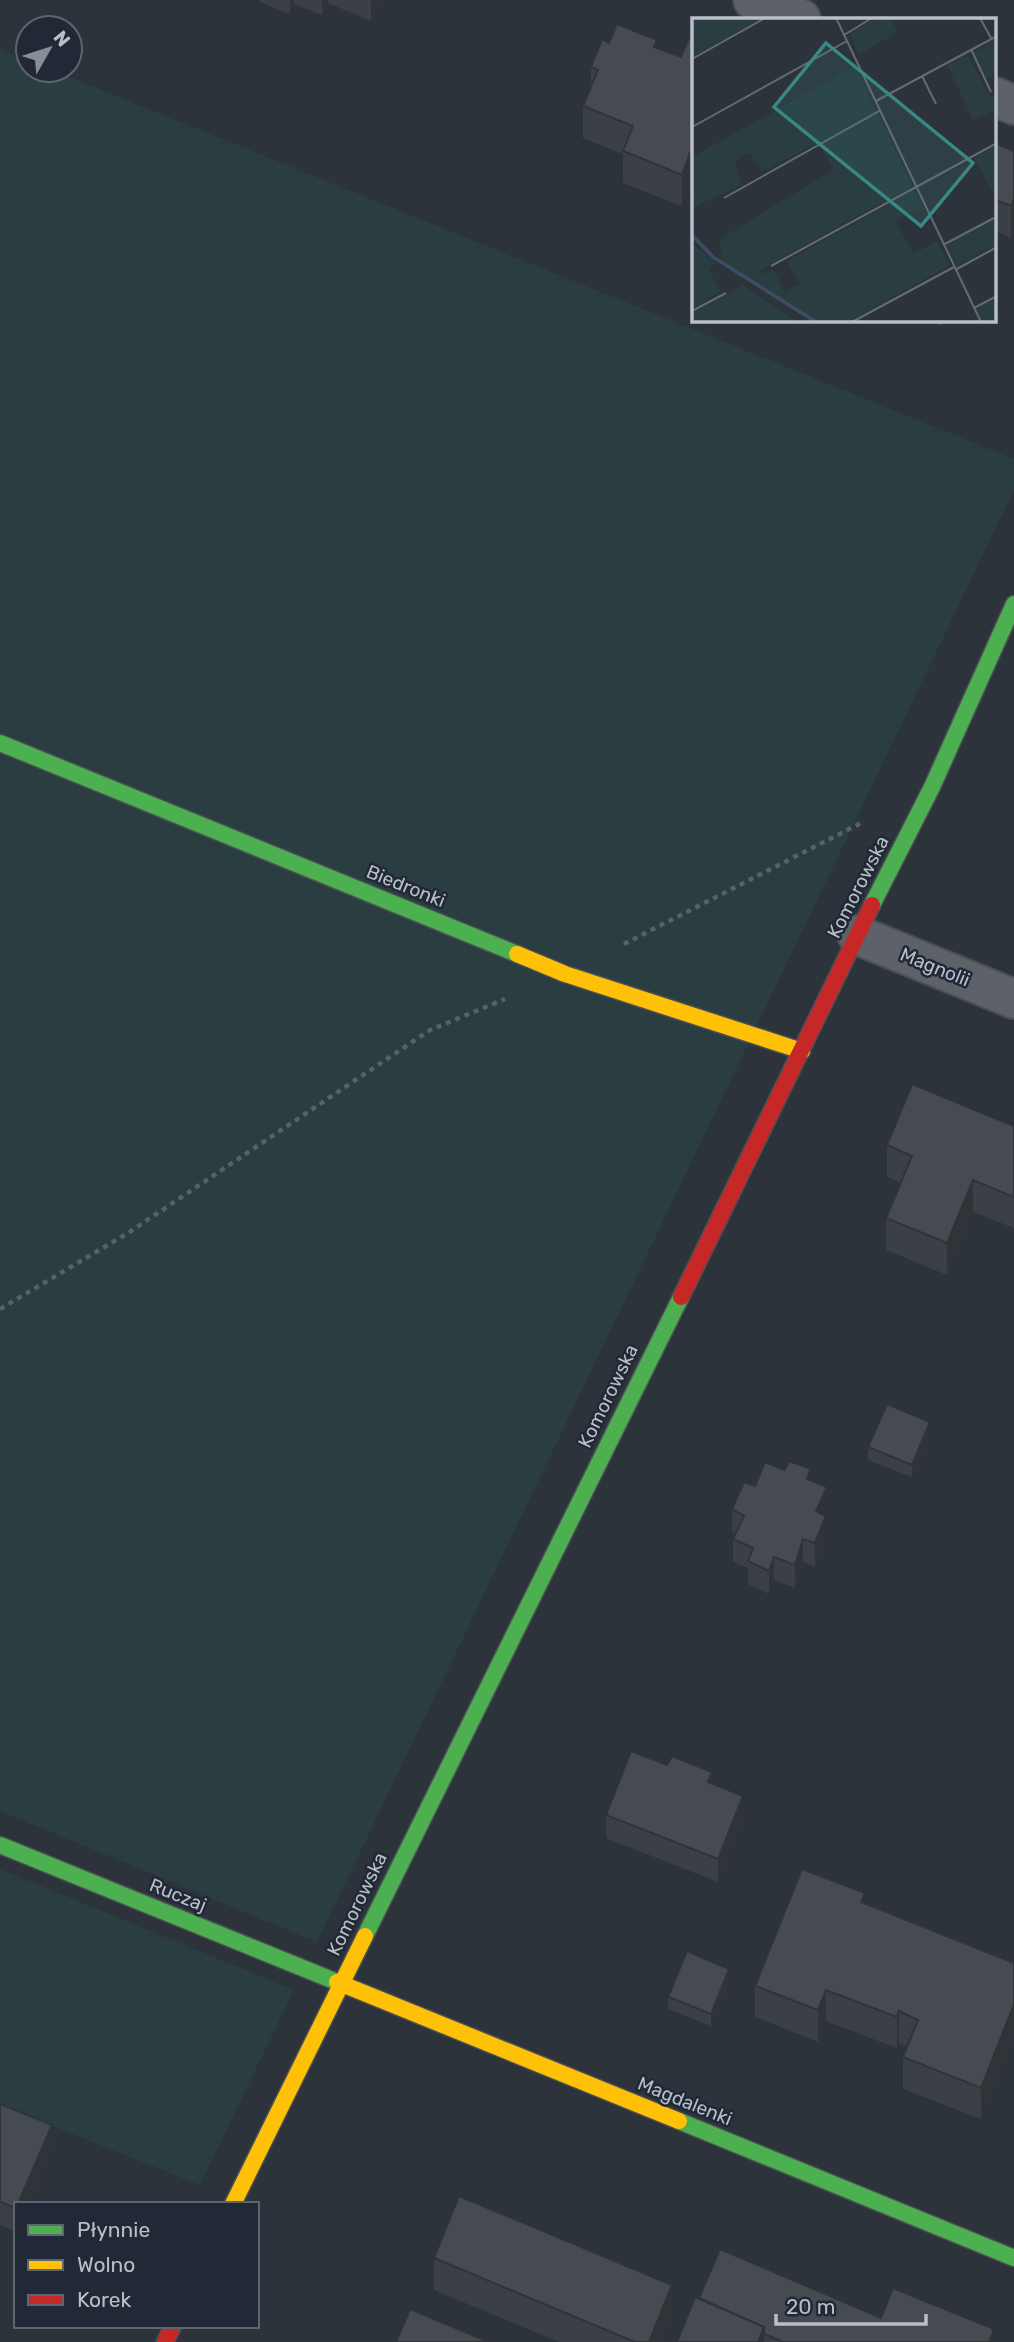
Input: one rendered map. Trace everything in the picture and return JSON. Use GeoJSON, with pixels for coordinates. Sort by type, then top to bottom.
{"type":"FeatureCollection","features":[{"type":"Feature","properties":{"kind":"street"},"geometry":{"type":"LineString","coordinates":[[753,0],[798,18]]}},
{"type":"Feature","properties":{"kind":"street"},"geometry":{"type":"LineString","coordinates":[[996,97],[1014,105]]}},
{"type":"Feature","properties":{"kind":"street","name":"Komorowska"},"geometry":{"type":"LineString","coordinates":[[234,2202],[932,787],[1014,604]]}},
{"type":"Feature","properties":{"kind":"street","name":"Biedronki"},"geometry":{"type":"LineString","coordinates":[[0,743],[565,974],[802,1051]]}},
{"type":"Feature","properties":{"kind":"street","name":"Magnolii"},"geometry":{"type":"LineString","coordinates":[[857,935],[1014,999]]}},
{"type":"Feature","properties":{"kind":"street","name":"Ruczaj"},"geometry":{"type":"LineString","coordinates":[[0,1845],[341,1983]]}},
{"type":"Feature","properties":{"kind":"street","name":"Magdalenki"},"geometry":{"type":"LineString","coordinates":[[341,1983],[1014,2258]]}},
{"type":"Feature","properties":{"kind":"path"},"geometry":{"type":"LineString","coordinates":[[0,1309],[128,1233],[430,1030],[565,974],[871,818]]}},
{"type":"Feature","properties":{"kind":"shaded area"},"geometry":{"type":"Polygon","coordinates":[[[0,49],[14,54],[14,84],[84,83],[1014,459],[1014,490],[317,1942],[0,1811],[0,49]]]}},
{"type":"Feature","properties":{"kind":"shaded area"},"geometry":{"type":"Polygon","coordinates":[[[0,1869],[294,1990],[200,2185],[0,2105],[0,1869]]]}},
{"type":"Feature","properties":{"kind":"building"},"geometry":{"type":"Polygon","coordinates":[[[617,24],[657,40],[654,47],[681,57],[692,31],[692,150],[682,175],[623,151],[633,126],[583,106],[598,70],[591,67],[602,39],[609,43],[617,24]]]}},
{"type":"Feature","properties":{"kind":"building"},"geometry":{"type":"Polygon","coordinates":[[[996,143],[1014,151],[1014,199],[1011,206],[996,200],[996,143]]]}},
{"type":"Feature","properties":{"kind":"building"},"geometry":{"type":"Polygon","coordinates":[[[912,1084],[1014,1126],[1014,1197],[973,1180],[947,1243],[886,1218],[912,1156],[887,1145],[912,1084]]]}},
{"type":"Feature","properties":{"kind":"building"},"geometry":{"type":"Polygon","coordinates":[[[887,1404],[930,1422],[912,1465],[868,1447],[887,1404]]]}},
{"type":"Feature","properties":{"kind":"building"},"geometry":{"type":"Polygon","coordinates":[[[789,1461],[811,1469],[807,1479],[827,1487],[816,1511],[826,1516],[815,1543],[803,1539],[795,1565],[774,1557],[769,1571],[748,1561],[753,1548],[733,1539],[744,1516],[732,1509],[744,1482],[755,1486],[765,1462],[785,1470],[789,1461]]]}},
{"type":"Feature","properties":{"kind":"building"},"geometry":{"type":"Polygon","coordinates":[[[631,1751],[667,1765],[672,1756],[712,1772],[708,1782],[743,1796],[718,1859],[606,1815],[631,1751]]]}},
{"type":"Feature","properties":{"kind":"building"},"geometry":{"type":"Polygon","coordinates":[[[802,1869],[865,1893],[861,1902],[1014,1963],[1014,2004],[981,2088],[903,2057],[918,2020],[899,2011],[897,2017],[826,1990],[818,2010],[755,1986],[802,1869]]]}},
{"type":"Feature","properties":{"kind":"building"},"geometry":{"type":"Polygon","coordinates":[[[687,1951],[729,1969],[711,2014],[668,1997],[687,1951]]]}},
{"type":"Feature","properties":{"kind":"building"},"geometry":{"type":"Polygon","coordinates":[[[0,2104],[52,2125],[19,2202],[14,2202],[14,2207],[0,2202],[0,2104]]]}},
{"type":"Feature","properties":{"kind":"building"},"geometry":{"type":"Polygon","coordinates":[[[459,2196],[672,2285],[649,2342],[635,2342],[434,2258],[459,2196]]]}},
{"type":"Feature","properties":{"kind":"building"},"geometry":{"type":"Polygon","coordinates":[[[720,2249],[881,2318],[893,2288],[994,2329],[989,2342],[783,2342],[764,2334],[764,2327],[699,2298],[720,2249]]]}},
{"type":"Feature","properties":{"kind":"building"},"geometry":{"type":"Polygon","coordinates":[[[695,2297],[764,2327],[758,2342],[677,2342],[695,2297]]]}},
{"type":"Feature","properties":{"kind":"building"},"geometry":{"type":"Polygon","coordinates":[[[410,2309],[489,2342],[396,2342],[410,2309]]]}},
{"type":"Feature","properties":{"kind":"traffic: fast"},"geometry":{"type":"LineString","coordinates":[[872,905],[932,787],[1014,604]]}},
{"type":"Feature","properties":{"kind":"traffic: fast"},"geometry":{"type":"LineString","coordinates":[[0,743],[517,954]]}},
{"type":"Feature","properties":{"kind":"traffic: fast"},"geometry":{"type":"LineString","coordinates":[[365,1936],[681,1297]]}},
{"type":"Feature","properties":{"kind":"traffic: fast"},"geometry":{"type":"LineString","coordinates":[[0,1845],[337,1982]]}},
{"type":"Feature","properties":{"kind":"traffic: fast"},"geometry":{"type":"LineString","coordinates":[[679,2121],[1014,2258]]}},
{"type":"Feature","properties":{"kind":"traffic: slow"},"geometry":{"type":"LineString","coordinates":[[517,954],[565,974],[802,1051]]}},
{"type":"Feature","properties":{"kind":"traffic: slow"},"geometry":{"type":"LineString","coordinates":[[234,2202],[365,1936]]}},
{"type":"Feature","properties":{"kind":"traffic: slow"},"geometry":{"type":"LineString","coordinates":[[337,1982],[679,2121]]}},
{"type":"Feature","properties":{"kind":"traffic: jam"},"geometry":{"type":"LineString","coordinates":[[681,1297],[872,905]]}},
{"type":"Feature","properties":{"kind":"traffic: jam"},"geometry":{"type":"LineString","coordinates":[[165,2342],[172,2328]]}}]}
